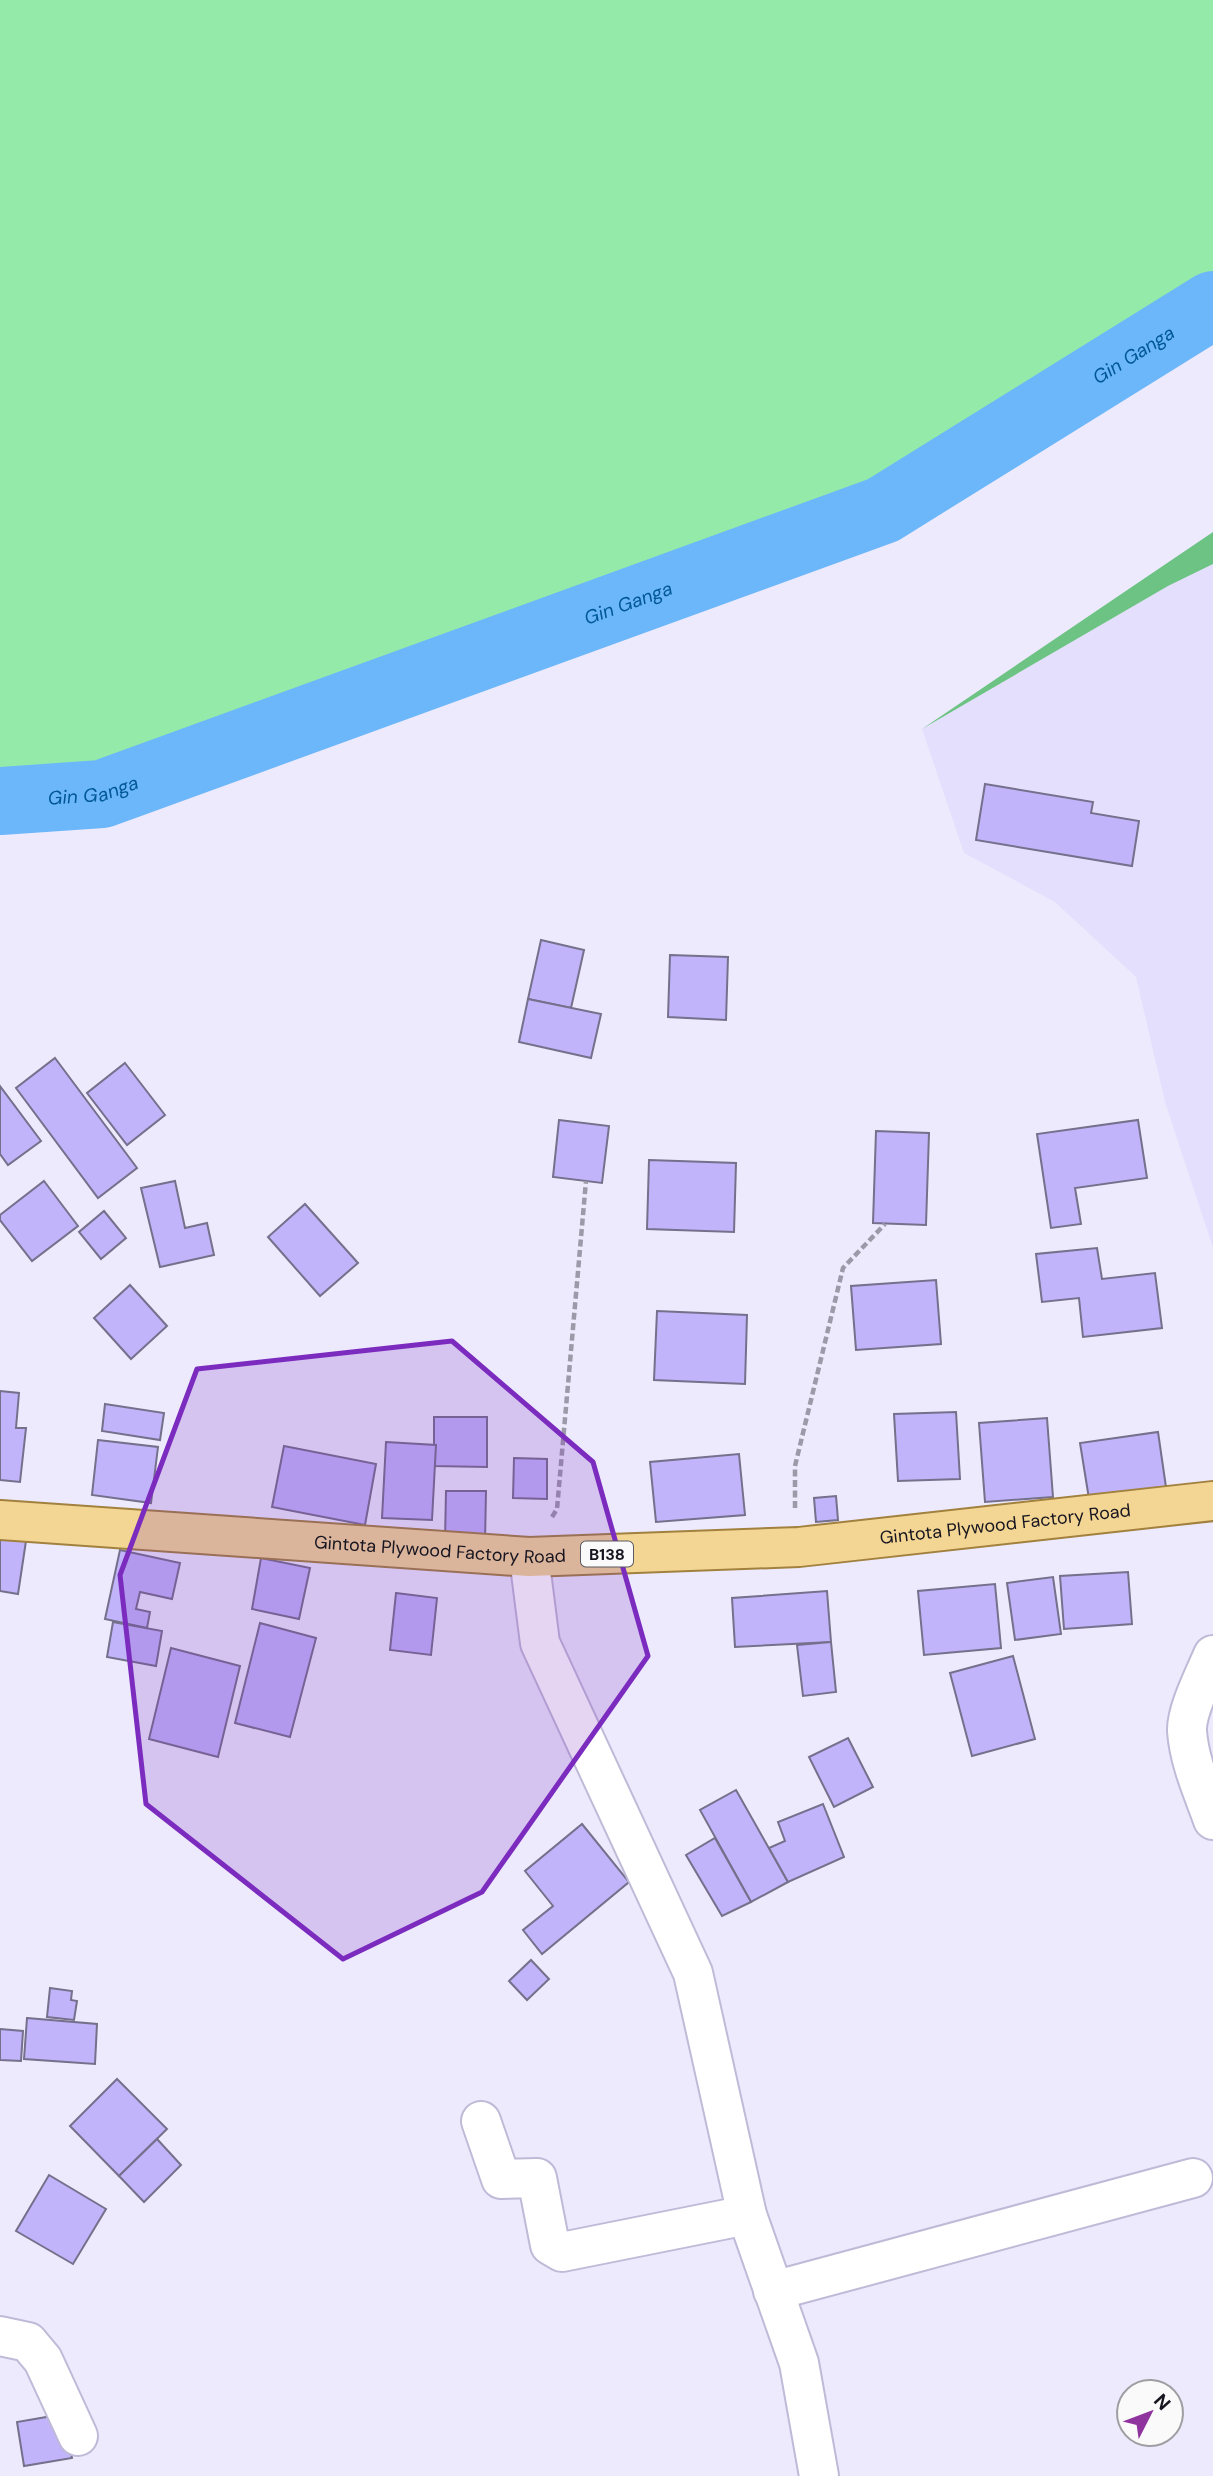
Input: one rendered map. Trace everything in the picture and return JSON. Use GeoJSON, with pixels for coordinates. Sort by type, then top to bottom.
{"type":"FeatureCollection","features":[{"type":"Feature","properties":{"kind":"main road","name":"Gintota Plywood Factory Road"},"geometry":{"type":"LineString","coordinates":[[0,1520],[529,1557],[799,1547],[1213,1501]]}},
{"type":"Feature","properties":{"kind":"street"},"geometry":{"type":"LineString","coordinates":[[1213,1501],[1213,1510]]}},
{"type":"Feature","properties":{"kind":"street"},"geometry":{"type":"LineString","coordinates":[[529,1557],[540,1643],[693,1973],[747,2215],[799,2363],[819,2476]]}},
{"type":"Feature","properties":{"kind":"street"},"geometry":{"type":"LineString","coordinates":[[1213,1655],[1196,1694],[1187,1730],[1194,1766],[1213,1820]]}},
{"type":"Feature","properties":{"kind":"street"},"geometry":{"type":"LineString","coordinates":[[481,2121],[501,2179],[537,2178],[550,2245],[562,2252],[747,2215]]}},
{"type":"Feature","properties":{"kind":"street"},"geometry":{"type":"LineString","coordinates":[[773,2291],[1193,2178]]}},
{"type":"Feature","properties":{"kind":"street"},"geometry":{"type":"LineString","coordinates":[[0,2336],[28,2342],[43,2360],[78,2436]]}},
{"type":"Feature","properties":{"kind":"path"},"geometry":{"type":"LineString","coordinates":[[529,1557],[557,1509],[586,1181]]}},
{"type":"Feature","properties":{"kind":"path"},"geometry":{"type":"LineString","coordinates":[[799,1547],[795,1525],[795,1466],[843,1268],[885,1224]]}},
{"type":"Feature","properties":{"kind":"highlighted area"},"geometry":{"type":"Polygon","coordinates":[[[452,1341],[593,1462],[648,1656],[482,1892],[343,1959],[146,1804],[120,1575],[197,1369],[452,1341]]]}},
{"type":"Feature","properties":{"kind":"shaded area"},"geometry":{"type":"Polygon","coordinates":[[[1213,564],[1213,1248],[1165,1102],[1136,977],[1055,902],[964,853],[922,729],[1168,586],[1213,564]]]}},
{"type":"Feature","properties":{"kind":"green space"},"geometry":{"type":"Polygon","coordinates":[[[0,0],[1213,0],[1213,305],[883,510],[102,794],[0,801],[0,0]]]}},
{"type":"Feature","properties":{"kind":"green space"},"geometry":{"type":"Polygon","coordinates":[[[1213,532],[1213,564],[1168,586],[922,729],[1213,532]]]}},
{"type":"Feature","properties":{"kind":"building"},"geometry":{"type":"Polygon","coordinates":[[[985,784],[1093,802],[1091,813],[1139,821],[1132,866],[976,840],[985,784]]]}},
{"type":"Feature","properties":{"kind":"building"},"geometry":{"type":"Polygon","coordinates":[[[541,940],[584,950],[571,1008],[528,999],[541,940]]]}},
{"type":"Feature","properties":{"kind":"building"},"geometry":{"type":"Polygon","coordinates":[[[670,955],[728,957],[726,1020],[668,1017],[670,955]]]}},
{"type":"Feature","properties":{"kind":"building"},"geometry":{"type":"Polygon","coordinates":[[[528,999],[601,1014],[591,1058],[519,1042],[528,999]]]}},
{"type":"Feature","properties":{"kind":"building"},"geometry":{"type":"Polygon","coordinates":[[[55,1058],[137,1168],[98,1198],[16,1088],[55,1058]]]}},
{"type":"Feature","properties":{"kind":"building"},"geometry":{"type":"Polygon","coordinates":[[[125,1063],[165,1115],[127,1145],[87,1093],[125,1063]]]}},
{"type":"Feature","properties":{"kind":"building"},"geometry":{"type":"Polygon","coordinates":[[[0,1086],[41,1141],[8,1165],[0,1154],[0,1086]]]}},
{"type":"Feature","properties":{"kind":"building"},"geometry":{"type":"Polygon","coordinates":[[[559,1120],[609,1126],[602,1183],[553,1177],[559,1120]]]}},
{"type":"Feature","properties":{"kind":"building"},"geometry":{"type":"Polygon","coordinates":[[[1138,1120],[1147,1178],[1075,1188],[1081,1224],[1051,1228],[1037,1134],[1138,1120]]]}},
{"type":"Feature","properties":{"kind":"building"},"geometry":{"type":"Polygon","coordinates":[[[876,1131],[929,1133],[926,1225],[873,1223],[876,1131]]]}},
{"type":"Feature","properties":{"kind":"building"},"geometry":{"type":"Polygon","coordinates":[[[649,1160],[736,1163],[734,1232],[647,1229],[649,1160]]]}},
{"type":"Feature","properties":{"kind":"building"},"geometry":{"type":"Polygon","coordinates":[[[44,1181],[78,1226],[32,1261],[0,1220],[0,1215],[44,1181]]]}},
{"type":"Feature","properties":{"kind":"building"},"geometry":{"type":"Polygon","coordinates":[[[175,1181],[185,1228],[207,1223],[214,1255],[160,1267],[141,1188],[175,1181]]]}},
{"type":"Feature","properties":{"kind":"building"},"geometry":{"type":"Polygon","coordinates":[[[305,1204],[358,1263],[320,1296],[268,1237],[305,1204]]]}},
{"type":"Feature","properties":{"kind":"building"},"geometry":{"type":"Polygon","coordinates":[[[104,1211],[126,1238],[101,1259],[79,1232],[104,1211]]]}},
{"type":"Feature","properties":{"kind":"building"},"geometry":{"type":"Polygon","coordinates":[[[1097,1248],[1102,1279],[1155,1273],[1162,1328],[1083,1337],[1079,1298],[1042,1302],[1036,1254],[1097,1248]]]}},
{"type":"Feature","properties":{"kind":"building"},"geometry":{"type":"Polygon","coordinates":[[[936,1280],[941,1344],[856,1350],[851,1286],[936,1280]]]}},
{"type":"Feature","properties":{"kind":"building"},"geometry":{"type":"Polygon","coordinates":[[[130,1285],[167,1326],[131,1359],[94,1318],[130,1285]]]}},
{"type":"Feature","properties":{"kind":"building"},"geometry":{"type":"Polygon","coordinates":[[[657,1311],[747,1315],[745,1384],[654,1380],[657,1311]]]}},
{"type":"Feature","properties":{"kind":"building"},"geometry":{"type":"Polygon","coordinates":[[[0,1391],[19,1393],[16,1428],[26,1428],[20,1482],[0,1480],[0,1391]]]}},
{"type":"Feature","properties":{"kind":"building"},"geometry":{"type":"Polygon","coordinates":[[[105,1404],[164,1413],[160,1440],[102,1431],[105,1404]]]}},
{"type":"Feature","properties":{"kind":"building"},"geometry":{"type":"Polygon","coordinates":[[[956,1412],[960,1479],[898,1481],[894,1414],[956,1412]]]}},
{"type":"Feature","properties":{"kind":"building"},"geometry":{"type":"Polygon","coordinates":[[[434,1417],[487,1417],[487,1467],[434,1466],[434,1417]]]}},
{"type":"Feature","properties":{"kind":"building"},"geometry":{"type":"Polygon","coordinates":[[[1047,1418],[1053,1497],[985,1502],[979,1423],[1047,1418]]]}},
{"type":"Feature","properties":{"kind":"building"},"geometry":{"type":"Polygon","coordinates":[[[1158,1432],[1167,1494],[1090,1505],[1080,1443],[1158,1432]]]}},
{"type":"Feature","properties":{"kind":"building"},"geometry":{"type":"Polygon","coordinates":[[[98,1440],[158,1447],[151,1503],[92,1495],[98,1440]]]}},
{"type":"Feature","properties":{"kind":"building"},"geometry":{"type":"Polygon","coordinates":[[[386,1442],[436,1445],[432,1520],[382,1518],[386,1442]]]}},
{"type":"Feature","properties":{"kind":"building"},"geometry":{"type":"Polygon","coordinates":[[[284,1446],[376,1464],[365,1525],[272,1507],[284,1446]]]}},
{"type":"Feature","properties":{"kind":"building"},"geometry":{"type":"Polygon","coordinates":[[[739,1454],[745,1515],[656,1522],[650,1462],[739,1454]]]}},
{"type":"Feature","properties":{"kind":"building"},"geometry":{"type":"Polygon","coordinates":[[[514,1458],[547,1459],[547,1499],[513,1498],[514,1458]]]}},
{"type":"Feature","properties":{"kind":"building"},"geometry":{"type":"Polygon","coordinates":[[[446,1491],[486,1491],[485,1542],[445,1541],[446,1491]]]}},
{"type":"Feature","properties":{"kind":"building"},"geometry":{"type":"Polygon","coordinates":[[[836,1496],[838,1520],[816,1522],[814,1498],[836,1496]]]}},
{"type":"Feature","properties":{"kind":"building"},"geometry":{"type":"Polygon","coordinates":[[[0,1537],[26,1541],[18,1594],[0,1591],[0,1537]]]}},
{"type":"Feature","properties":{"kind":"building"},"geometry":{"type":"Polygon","coordinates":[[[120,1550],[180,1563],[172,1599],[140,1592],[136,1609],[150,1612],[147,1628],[105,1619],[120,1550]]]}},
{"type":"Feature","properties":{"kind":"building"},"geometry":{"type":"Polygon","coordinates":[[[261,1558],[310,1568],[299,1619],[252,1609],[261,1558]]]}},
{"type":"Feature","properties":{"kind":"building"},"geometry":{"type":"Polygon","coordinates":[[[1128,1572],[1132,1624],[1064,1629],[1060,1576],[1128,1572]]]}},
{"type":"Feature","properties":{"kind":"building"},"geometry":{"type":"Polygon","coordinates":[[[1053,1577],[1061,1634],[1015,1640],[1007,1583],[1053,1577]]]}},
{"type":"Feature","properties":{"kind":"building"},"geometry":{"type":"Polygon","coordinates":[[[995,1584],[1001,1648],[924,1655],[918,1591],[995,1584]]]}},
{"type":"Feature","properties":{"kind":"building"},"geometry":{"type":"Polygon","coordinates":[[[827,1591],[831,1642],[735,1647],[732,1598],[827,1591]]]}},
{"type":"Feature","properties":{"kind":"building"},"geometry":{"type":"Polygon","coordinates":[[[396,1593],[437,1598],[431,1655],[390,1650],[396,1593]]]}},
{"type":"Feature","properties":{"kind":"building"},"geometry":{"type":"Polygon","coordinates":[[[113,1622],[162,1631],[156,1666],[107,1657],[113,1622]]]}},
{"type":"Feature","properties":{"kind":"building"},"geometry":{"type":"Polygon","coordinates":[[[260,1623],[316,1638],[290,1737],[235,1723],[260,1623]]]}},
{"type":"Feature","properties":{"kind":"building"},"geometry":{"type":"Polygon","coordinates":[[[831,1642],[836,1692],[803,1696],[797,1645],[831,1642]]]}},
{"type":"Feature","properties":{"kind":"building"},"geometry":{"type":"Polygon","coordinates":[[[171,1648],[240,1666],[218,1757],[149,1739],[171,1648]]]}},
{"type":"Feature","properties":{"kind":"building"},"geometry":{"type":"Polygon","coordinates":[[[1013,1656],[1035,1739],[972,1756],[950,1673],[1013,1656]]]}},
{"type":"Feature","properties":{"kind":"building"},"geometry":{"type":"Polygon","coordinates":[[[848,1738],[873,1787],[834,1807],[809,1757],[848,1738]]]}},
{"type":"Feature","properties":{"kind":"building"},"geometry":{"type":"Polygon","coordinates":[[[736,1790],[788,1882],[751,1902],[700,1810],[736,1790]]]}},
{"type":"Feature","properties":{"kind":"building"},"geometry":{"type":"Polygon","coordinates":[[[823,1804],[844,1857],[788,1882],[769,1848],[785,1841],[778,1822],[823,1804]]]}},
{"type":"Feature","properties":{"kind":"building"},"geometry":{"type":"Polygon","coordinates":[[[582,1824],[629,1882],[542,1954],[523,1930],[553,1906],[525,1871],[582,1824]]]}},
{"type":"Feature","properties":{"kind":"building"},"geometry":{"type":"Polygon","coordinates":[[[715,1838],[751,1902],[722,1916],[686,1855],[715,1838]]]}},
{"type":"Feature","properties":{"kind":"building"},"geometry":{"type":"Polygon","coordinates":[[[531,1960],[549,1979],[527,2000],[509,1981],[531,1960]]]}},
{"type":"Feature","properties":{"kind":"building"},"geometry":{"type":"Polygon","coordinates":[[[50,1988],[72,1991],[71,2000],[77,2001],[74,2020],[47,2017],[50,1988]]]}},
{"type":"Feature","properties":{"kind":"building"},"geometry":{"type":"Polygon","coordinates":[[[27,2018],[97,2024],[95,2064],[24,2059],[27,2018]]]}},
{"type":"Feature","properties":{"kind":"building"},"geometry":{"type":"Polygon","coordinates":[[[0,2029],[23,2031],[21,2061],[0,2060],[0,2029]]]}},
{"type":"Feature","properties":{"kind":"building"},"geometry":{"type":"Polygon","coordinates":[[[117,2079],[167,2129],[119,2176],[70,2126],[117,2079]]]}},
{"type":"Feature","properties":{"kind":"building"},"geometry":{"type":"Polygon","coordinates":[[[157,2139],[181,2165],[144,2202],[119,2176],[157,2139]]]}},
{"type":"Feature","properties":{"kind":"building"},"geometry":{"type":"Polygon","coordinates":[[[49,2175],[106,2209],[73,2264],[16,2231],[49,2175]]]}},
{"type":"Feature","properties":{"kind":"building"},"geometry":{"type":"Polygon","coordinates":[[[64,2414],[72,2458],[24,2466],[17,2422],[64,2414]]]}},
{"type":"Feature","properties":{"kind":"waterway","name":"Gin Ganga"},"geometry":{"type":"LineString","coordinates":[[0,801],[102,794],[883,510],[1213,305]]}}]}
